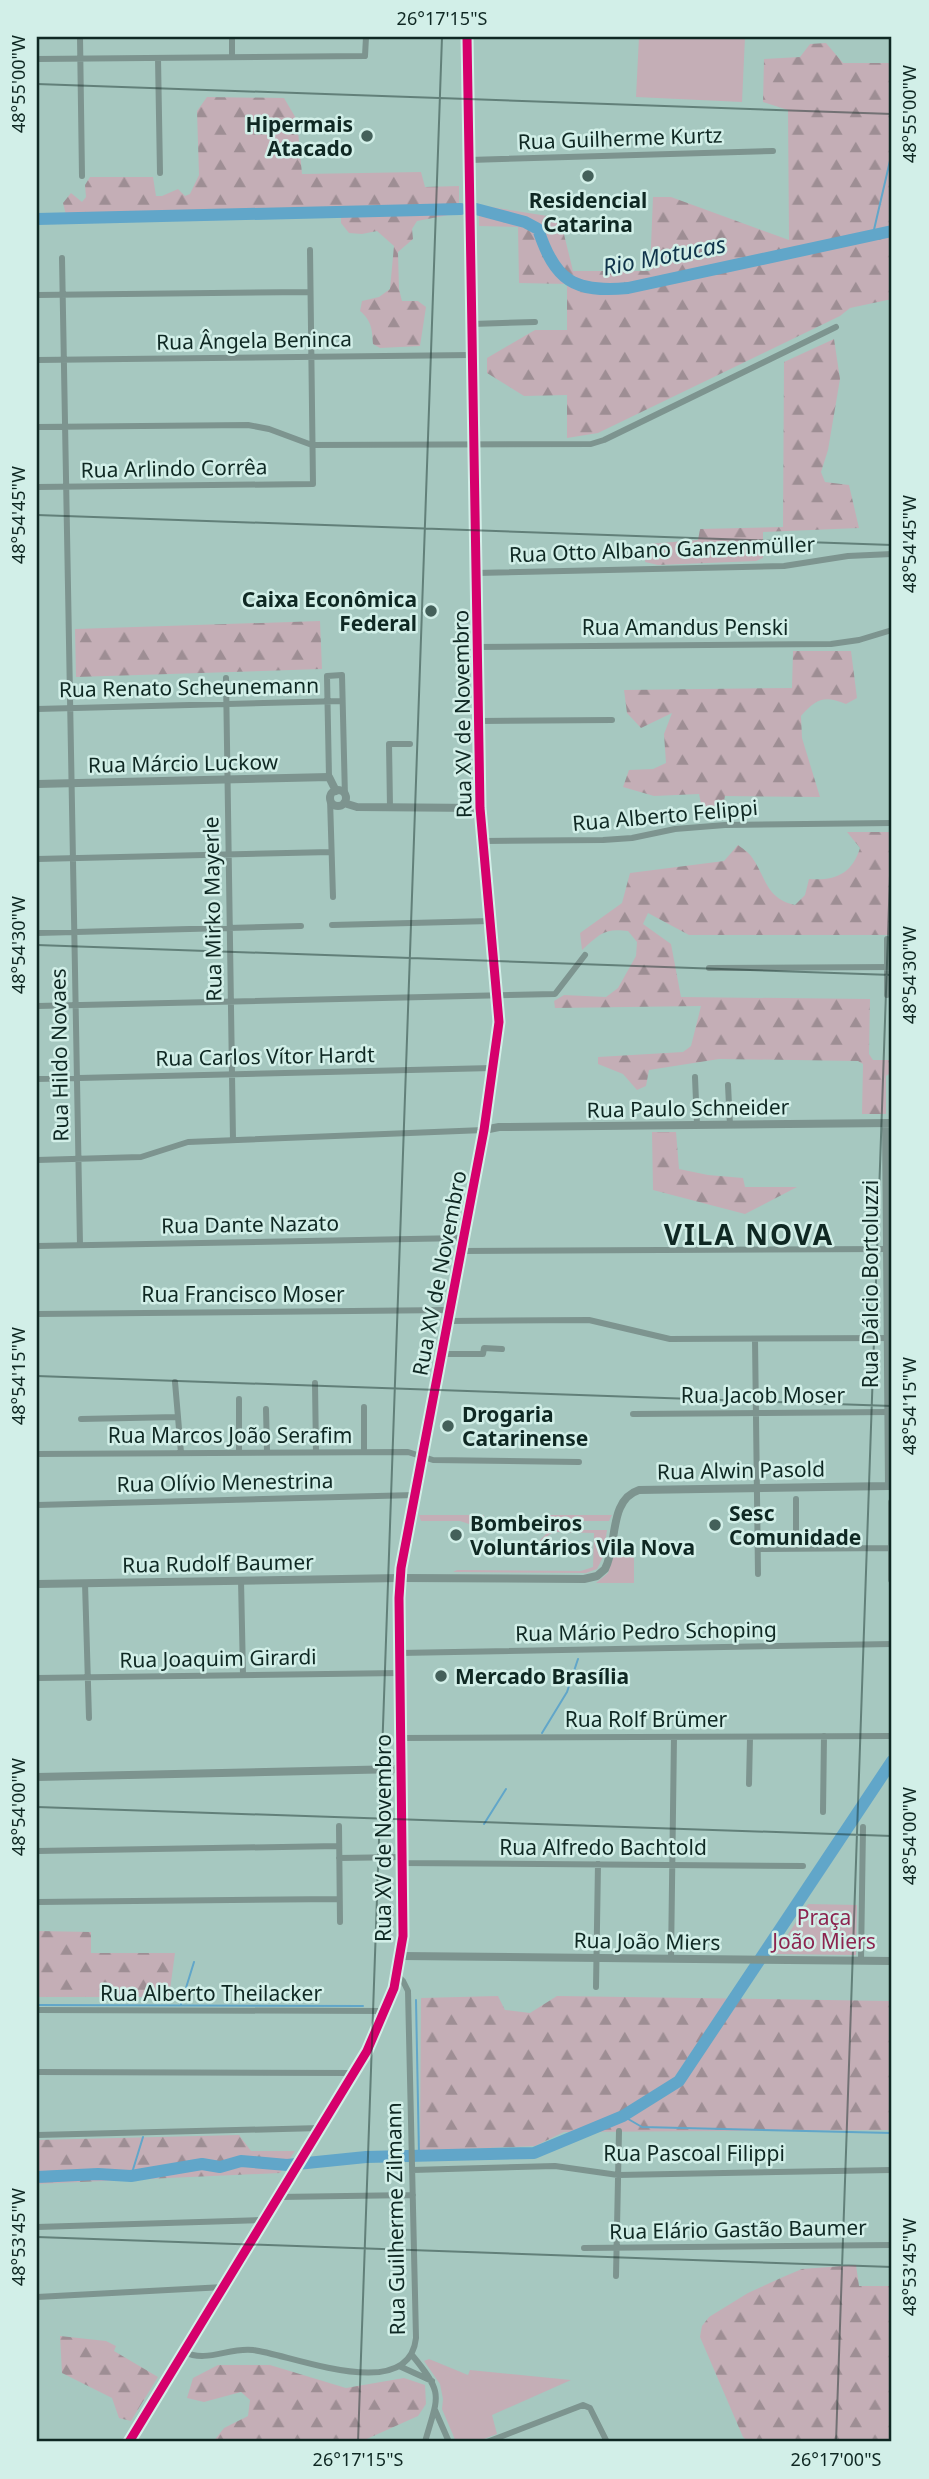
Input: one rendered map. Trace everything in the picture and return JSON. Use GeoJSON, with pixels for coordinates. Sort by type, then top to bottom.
{"type":"FeatureCollection","features":[{"type":"Feature","properties":{"kind":"main road","name":"Rua XV de Novembro"},"geometry":{"type":"LineString","coordinates":[[129,2442],[355,2073],[386,2011],[401,1956],[403,1860],[400,1578],[484,1130],[499,1033],[498,995],[480,808],[467,37]]}},
{"type":"Feature","properties":{"kind":"street"},"geometry":{"type":"LineString","coordinates":[[80,37],[82,176]]}},
{"type":"Feature","properties":{"kind":"street"},"geometry":{"type":"LineString","coordinates":[[232,37],[232,57]]}},
{"type":"Feature","properties":{"kind":"street"},"geometry":{"type":"LineString","coordinates":[[37,59],[365,56],[366,37]]}},
{"type":"Feature","properties":{"kind":"street"},"geometry":{"type":"LineString","coordinates":[[158,58],[160,173]]}},
{"type":"Feature","properties":{"kind":"street","name":"Rua Guilherme Kurtz"},"geometry":{"type":"LineString","coordinates":[[469,160],[773,150]]}},
{"type":"Feature","properties":{"kind":"street"},"geometry":{"type":"LineString","coordinates":[[310,250],[312,444]]}},
{"type":"Feature","properties":{"kind":"street","name":"Rua Hildo Novaes"},"geometry":{"type":"LineString","coordinates":[[62,258],[80,1245]]}},
{"type":"Feature","properties":{"kind":"street"},"geometry":{"type":"LineString","coordinates":[[37,295],[310,292]]}},
{"type":"Feature","properties":{"kind":"street"},"geometry":{"type":"LineString","coordinates":[[472,324],[535,322]]}},
{"type":"Feature","properties":{"kind":"street"},"geometry":{"type":"LineString","coordinates":[[37,426],[248,425],[269,429],[312,444],[597,443],[836,327]]}},
{"type":"Feature","properties":{"kind":"street","name":"Rua Ângela Beninca"},"geometry":{"type":"LineString","coordinates":[[37,359],[472,355]]}},
{"type":"Feature","properties":{"kind":"street","name":"Rua Arlindo Corrêa"},"geometry":{"type":"LineString","coordinates":[[37,487],[313,484],[312,444]]}},
{"type":"Feature","properties":{"kind":"street","name":"Rua Otto Albano Ganzenmüller"},"geometry":{"type":"LineString","coordinates":[[476,573],[784,566],[848,556],[892,554]]}},
{"type":"Feature","properties":{"kind":"street","name":"Rua Amandus Penski"},"geometry":{"type":"LineString","coordinates":[[477,647],[831,644],[859,640],[892,630]]}},
{"type":"Feature","properties":{"kind":"street"},"geometry":{"type":"LineString","coordinates":[[336,791],[329,777],[327,676],[342,676],[344,800]]}},
{"type":"Feature","properties":{"kind":"street","name":"Rua Mirko Mayerle"},"geometry":{"type":"LineString","coordinates":[[226,678],[233,1140]]}},
{"type":"Feature","properties":{"kind":"street","name":"Rua Renato Scheunemann"},"geometry":{"type":"LineString","coordinates":[[37,709],[342,701]]}},
{"type":"Feature","properties":{"kind":"street"},"geometry":{"type":"LineString","coordinates":[[478,721],[612,720]]}},
{"type":"Feature","properties":{"kind":"street"},"geometry":{"type":"LineString","coordinates":[[390,807],[389,744],[410,744]]}},
{"type":"Feature","properties":{"kind":"street","name":"Rua Márcio Luckow"},"geometry":{"type":"LineString","coordinates":[[37,785],[329,777]]}},
{"type":"Feature","properties":{"kind":"street"},"geometry":{"type":"LineString","coordinates":[[332,897],[331,794],[341,791],[344,800],[357,807],[480,808]]}},
{"type":"Feature","properties":{"kind":"street"},"geometry":{"type":"LineString","coordinates":[[330,799],[335,806],[344,800]]}},
{"type":"Feature","properties":{"kind":"street","name":"Rua Alberto Felippi"},"geometry":{"type":"LineString","coordinates":[[483,841],[595,841],[632,838],[675,829],[725,825],[892,823]]}},
{"type":"Feature","properties":{"kind":"street"},"geometry":{"type":"LineString","coordinates":[[37,859],[331,852]]}},
{"type":"Feature","properties":{"kind":"street"},"geometry":{"type":"LineString","coordinates":[[332,925],[490,921]]}},
{"type":"Feature","properties":{"kind":"street"},"geometry":{"type":"LineString","coordinates":[[37,933],[301,926]]}},
{"type":"Feature","properties":{"kind":"street"},"geometry":{"type":"LineString","coordinates":[[887,939],[890,967],[887,995]]}},
{"type":"Feature","properties":{"kind":"street"},"geometry":{"type":"LineString","coordinates":[[37,1006],[555,994],[585,955]]}},
{"type":"Feature","properties":{"kind":"street"},"geometry":{"type":"LineString","coordinates":[[709,968],[890,967]]}},
{"type":"Feature","properties":{"kind":"street","name":"Rua Carlos Vítor Hardt"},"geometry":{"type":"LineString","coordinates":[[37,1079],[494,1068]]}},
{"type":"Feature","properties":{"kind":"street"},"geometry":{"type":"LineString","coordinates":[[695,1077],[697,1125]]}},
{"type":"Feature","properties":{"kind":"street"},"geometry":{"type":"LineString","coordinates":[[728,1084],[730,1125]]}},
{"type":"Feature","properties":{"kind":"street","name":"Rua Paulo Schneider"},"geometry":{"type":"LineString","coordinates":[[484,1130],[499,1127],[889,1123]]}},
{"type":"Feature","properties":{"kind":"street","name":"Rua Dálcio Bortoluzzi"},"geometry":{"type":"LineString","coordinates":[[889,1123],[891,1486]]}},
{"type":"Feature","properties":{"kind":"street"},"geometry":{"type":"LineString","coordinates":[[37,1160],[141,1157],[182,1143],[484,1130]]}},
{"type":"Feature","properties":{"kind":"street","name":"Rua Dante Nazato"},"geometry":{"type":"LineString","coordinates":[[37,1246],[463,1238]]}},
{"type":"Feature","properties":{"kind":"street"},"geometry":{"type":"LineString","coordinates":[[461,1251],[890,1249]]}},
{"type":"Feature","properties":{"kind":"street","name":"Rua Francisco Moser"},"geometry":{"type":"LineString","coordinates":[[37,1314],[449,1315],[589,1320],[670,1339],[890,1338]]}},
{"type":"Feature","properties":{"kind":"street"},"geometry":{"type":"LineString","coordinates":[[755,1339],[758,1574]]}},
{"type":"Feature","properties":{"kind":"street"},"geometry":{"type":"LineString","coordinates":[[441,1354],[483,1354],[484,1348],[502,1349]]}},
{"type":"Feature","properties":{"kind":"street"},"geometry":{"type":"LineString","coordinates":[[175,1382],[181,1452]]}},
{"type":"Feature","properties":{"kind":"street"},"geometry":{"type":"LineString","coordinates":[[315,1382],[316,1451]]}},
{"type":"Feature","properties":{"kind":"street"},"geometry":{"type":"LineString","coordinates":[[239,1399],[239,1452]]}},
{"type":"Feature","properties":{"kind":"street"},"geometry":{"type":"LineString","coordinates":[[364,1451],[365,1407]]}},
{"type":"Feature","properties":{"kind":"street"},"geometry":{"type":"LineString","coordinates":[[266,1409],[267,1452]]}},
{"type":"Feature","properties":{"kind":"street","name":"Rua Jacob Moser"},"geometry":{"type":"LineString","coordinates":[[633,1414],[891,1412]]}},
{"type":"Feature","properties":{"kind":"street"},"geometry":{"type":"LineString","coordinates":[[81,1419],[178,1417]]}},
{"type":"Feature","properties":{"kind":"street","name":"Rua Marcos João Serafim"},"geometry":{"type":"LineString","coordinates":[[37,1454],[364,1451],[408,1452],[433,1460],[579,1462]]}},
{"type":"Feature","properties":{"kind":"street","name":"Rua Alwin Pasold"},"geometry":{"type":"LineString","coordinates":[[604,1569],[609,1559],[620,1507],[626,1496],[632,1492],[648,1489],[891,1486]]}},
{"type":"Feature","properties":{"kind":"street","name":"Rua Olívio Menestrina"},"geometry":{"type":"LineString","coordinates":[[37,1505],[415,1495]]}},
{"type":"Feature","properties":{"kind":"street"},"geometry":{"type":"LineString","coordinates":[[796,1499],[796,1548]]}},
{"type":"Feature","properties":{"kind":"street"},"geometry":{"type":"LineString","coordinates":[[891,1502],[891,1580]]}},
{"type":"Feature","properties":{"kind":"street"},"geometry":{"type":"LineString","coordinates":[[758,1549],[892,1548]]}},
{"type":"Feature","properties":{"kind":"street","name":"Rua Rudolf Baumer"},"geometry":{"type":"LineString","coordinates":[[37,1584],[400,1578],[584,1579],[597,1576],[604,1569]]}},
{"type":"Feature","properties":{"kind":"street"},"geometry":{"type":"LineString","coordinates":[[241,1580],[243,1675]]}},
{"type":"Feature","properties":{"kind":"street"},"geometry":{"type":"LineString","coordinates":[[85,1583],[89,1718]]}},
{"type":"Feature","properties":{"kind":"street","name":"Rua Mário Pedro Schoping"},"geometry":{"type":"LineString","coordinates":[[400,1653],[892,1644]]}},
{"type":"Feature","properties":{"kind":"street","name":"Rua Joaquim Girardi"},"geometry":{"type":"LineString","coordinates":[[37,1678],[400,1673]]}},
{"type":"Feature","properties":{"kind":"street"},"geometry":{"type":"LineString","coordinates":[[823,1812],[824,1736]]}},
{"type":"Feature","properties":{"kind":"street","name":"Rua Rolf Brümer"},"geometry":{"type":"LineString","coordinates":[[401,1738],[892,1736]]}},
{"type":"Feature","properties":{"kind":"street"},"geometry":{"type":"LineString","coordinates":[[671,1959],[674,1737]]}},
{"type":"Feature","properties":{"kind":"street"},"geometry":{"type":"LineString","coordinates":[[749,1784],[750,1737]]}},
{"type":"Feature","properties":{"kind":"street"},"geometry":{"type":"LineString","coordinates":[[37,1777],[401,1769]]}},
{"type":"Feature","properties":{"kind":"street"},"geometry":{"type":"LineString","coordinates":[[339,1826],[340,1922]]}},
{"type":"Feature","properties":{"kind":"street"},"geometry":{"type":"LineString","coordinates":[[861,1960],[863,1827]]}},
{"type":"Feature","properties":{"kind":"street"},"geometry":{"type":"LineString","coordinates":[[37,1851],[339,1846]]}},
{"type":"Feature","properties":{"kind":"street","name":"Rua Alfredo Bachtold"},"geometry":{"type":"LineString","coordinates":[[339,1858],[803,1866]]}},
{"type":"Feature","properties":{"kind":"street"},"geometry":{"type":"LineString","coordinates":[[596,1987],[598,1864]]}},
{"type":"Feature","properties":{"kind":"street"},"geometry":{"type":"LineString","coordinates":[[37,1902],[339,1899]]}},
{"type":"Feature","properties":{"kind":"street","name":"Rua João Miers"},"geometry":{"type":"LineString","coordinates":[[401,1956],[892,1961]]}},
{"type":"Feature","properties":{"kind":"street","name":"Rua Guilherme Zilmann"},"geometry":{"type":"LineString","coordinates":[[184,2352],[201,2357],[234,2351],[256,2351],[349,2372],[379,2372],[398,2366],[412,2354],[416,2338],[408,1992],[404,1981],[397,1975]]}},
{"type":"Feature","properties":{"kind":"street","name":"Rua Alberto Theilacker"},"geometry":{"type":"LineString","coordinates":[[37,2010],[386,2011]]}},
{"type":"Feature","properties":{"kind":"street"},"geometry":{"type":"LineString","coordinates":[[37,2072],[355,2073]]}},
{"type":"Feature","properties":{"kind":"street"},"geometry":{"type":"LineString","coordinates":[[37,2135],[321,2128]]}},
{"type":"Feature","properties":{"kind":"street"},"geometry":{"type":"LineString","coordinates":[[616,2276],[619,2131]]}},
{"type":"Feature","properties":{"kind":"street","name":"Rua Pascoal Filippi"},"geometry":{"type":"LineString","coordinates":[[412,2170],[555,2166],[618,2175],[892,2170]]}},
{"type":"Feature","properties":{"kind":"street"},"geometry":{"type":"LineString","coordinates":[[278,2197],[413,2195]]}},
{"type":"Feature","properties":{"kind":"street"},"geometry":{"type":"LineString","coordinates":[[37,2227],[265,2220]]}},
{"type":"Feature","properties":{"kind":"street","name":"Rua Elário Gastão Baumer"},"geometry":{"type":"LineString","coordinates":[[584,2248],[892,2245]]}},
{"type":"Feature","properties":{"kind":"street"},"geometry":{"type":"LineString","coordinates":[[37,2297],[224,2287]]}},
{"type":"Feature","properties":{"kind":"street"},"geometry":{"type":"LineString","coordinates":[[412,2354],[433,2382],[436,2391],[435,2410],[425,2442]]}},
{"type":"Feature","properties":{"kind":"street"},"geometry":{"type":"LineString","coordinates":[[398,2366],[433,2382]]}},
{"type":"Feature","properties":{"kind":"street"},"geometry":{"type":"LineString","coordinates":[[487,2442],[577,2406],[587,2405],[607,2442]]}},
{"type":"Feature","properties":{"kind":"street"},"geometry":{"type":"LineString","coordinates":[[435,2410],[449,2442]]}},
{"type":"Feature","properties":{"kind":"green space"},"geometry":{"type":"Polygon","coordinates":[[[639,37],[745,37],[742,102],[636,97],[639,37]]]}},
{"type":"Feature","properties":{"kind":"green space"},"geometry":{"type":"Polygon","coordinates":[[[826,43],[843,63],[892,63],[892,299],[850,308],[840,316],[598,433],[567,438],[567,395],[524,396],[487,373],[487,358],[535,330],[567,330],[567,284],[519,283],[518,227],[479,226],[479,205],[560,218],[573,271],[650,271],[653,197],[671,197],[789,240],[788,110],[763,102],[764,59],[800,57],[810,44],[826,43]]]}},
{"type":"Feature","properties":{"kind":"green space"},"geometry":{"type":"Polygon","coordinates":[[[207,97],[284,98],[297,120],[302,174],[421,172],[425,187],[459,186],[459,213],[417,221],[412,229],[413,239],[398,252],[402,301],[418,301],[426,307],[420,346],[380,348],[373,344],[369,322],[360,311],[362,301],[379,297],[390,289],[394,246],[377,231],[349,233],[341,223],[341,216],[68,223],[63,203],[71,193],[82,202],[86,197],[85,185],[90,177],[153,177],[156,196],[178,189],[185,196],[190,194],[199,175],[197,111],[207,97]]]}},
{"type":"Feature","properties":{"kind":"green space"},"geometry":{"type":"Polygon","coordinates":[[[834,339],[840,379],[828,450],[821,472],[825,482],[849,485],[859,528],[763,532],[763,558],[756,561],[658,565],[645,562],[648,544],[698,540],[700,529],[783,527],[784,362],[834,339]]]}},
{"type":"Feature","properties":{"kind":"green space"},"geometry":{"type":"Polygon","coordinates":[[[320,621],[322,669],[76,677],[75,629],[320,621]]]}},
{"type":"Feature","properties":{"kind":"green space"},"geometry":{"type":"Polygon","coordinates":[[[793,651],[851,651],[857,698],[846,704],[821,700],[801,716],[802,738],[820,797],[725,796],[723,805],[713,815],[702,808],[699,794],[654,796],[623,787],[629,770],[653,769],[666,763],[664,734],[672,713],[641,728],[627,713],[624,690],[792,688],[793,651]]]}},
{"type":"Feature","properties":{"kind":"green space"},"geometry":{"type":"Polygon","coordinates":[[[847,832],[892,832],[892,935],[689,935],[648,913],[643,924],[671,944],[681,997],[870,999],[869,1054],[873,1060],[892,1060],[892,1072],[886,1076],[886,1114],[862,1114],[863,1064],[858,1061],[719,1059],[649,1070],[646,1086],[637,1090],[623,1074],[598,1064],[598,1057],[683,1052],[691,1046],[701,1006],[555,1008],[554,1001],[564,995],[606,997],[618,988],[636,956],[637,942],[628,931],[613,930],[603,933],[582,950],[580,933],[622,903],[630,873],[724,861],[738,845],[751,856],[772,892],[785,902],[795,905],[805,895],[809,879],[827,879],[841,874],[857,857],[860,848],[847,832]]]}},
{"type":"Feature","properties":{"kind":"green space"},"geometry":{"type":"Polygon","coordinates":[[[652,1132],[676,1132],[679,1169],[743,1178],[745,1187],[797,1187],[745,1214],[653,1190],[652,1132]]]}},
{"type":"Feature","properties":{"kind":"green space"},"geometry":{"type":"Polygon","coordinates":[[[419,1515],[484,1515],[484,1529],[460,1521],[421,1521],[419,1515]]]}},
{"type":"Feature","properties":{"kind":"green space"},"geometry":{"type":"Polygon","coordinates":[[[549,1515],[612,1515],[609,1521],[549,1521],[549,1515]]]}},
{"type":"Feature","properties":{"kind":"green space"},"geometry":{"type":"Polygon","coordinates":[[[607,1530],[603,1557],[597,1569],[586,1573],[453,1572],[581,1571],[593,1567],[594,1533],[556,1532],[537,1546],[513,1546],[513,1542],[537,1543],[549,1531],[607,1530]]]}},
{"type":"Feature","properties":{"kind":"green space"},"geometry":{"type":"Polygon","coordinates":[[[616,1546],[634,1546],[634,1583],[596,1583],[608,1573],[616,1546]]]}},
{"type":"Feature","properties":{"kind":"green space","name":"Praça João Miers"},"geometry":{"type":"Polygon","coordinates":[[[808,1904],[857,1905],[856,1955],[775,1954],[808,1904]]]}},
{"type":"Feature","properties":{"kind":"green space"},"geometry":{"type":"Polygon","coordinates":[[[37,1931],[91,1932],[91,1953],[175,1953],[169,1997],[37,1997],[37,1931]]]}},
{"type":"Feature","properties":{"kind":"green space"},"geometry":{"type":"Polygon","coordinates":[[[498,1996],[505,2010],[530,2013],[557,1996],[892,2001],[892,2130],[564,2132],[535,2146],[420,2151],[421,1998],[498,1996]]]}},
{"type":"Feature","properties":{"kind":"green space"},"geometry":{"type":"Polygon","coordinates":[[[239,2135],[251,2151],[295,2151],[280,2173],[37,2184],[37,2140],[239,2135]]]}},
{"type":"Feature","properties":{"kind":"green space"},"geometry":{"type":"Polygon","coordinates":[[[856,2265],[859,2286],[892,2286],[892,2442],[749,2442],[743,2437],[700,2337],[702,2326],[709,2317],[748,2293],[802,2269],[856,2265]]]}},
{"type":"Feature","properties":{"kind":"green space"},"geometry":{"type":"Polygon","coordinates":[[[60,2336],[106,2341],[116,2346],[114,2351],[158,2377],[131,2421],[119,2418],[112,2398],[62,2373],[60,2336]]]}},
{"type":"Feature","properties":{"kind":"green space"},"geometry":{"type":"Polygon","coordinates":[[[429,2359],[468,2375],[470,2370],[571,2380],[492,2415],[497,2434],[476,2442],[456,2442],[442,2409],[440,2384],[424,2361],[429,2359]]]}},
{"type":"Feature","properties":{"kind":"green space"},"geometry":{"type":"Polygon","coordinates":[[[218,2365],[270,2365],[346,2388],[404,2378],[425,2385],[426,2404],[418,2416],[360,2442],[213,2442],[224,2428],[248,2416],[250,2400],[241,2392],[204,2402],[187,2398],[193,2378],[218,2365]]]}},
{"type":"Feature","properties":{"kind":"waterway"},"geometry":{"type":"LineString","coordinates":[[873,234],[892,152]]}},
{"type":"Feature","properties":{"kind":"waterway","name":"Rio Motucas"},"geometry":{"type":"LineString","coordinates":[[37,219],[461,209]]}},
{"type":"Feature","properties":{"kind":"waterway","name":"Rio Motucas"},"geometry":{"type":"LineString","coordinates":[[476,209],[525,222],[538,229],[552,261],[569,280],[580,285],[609,289],[628,288],[892,231]]}},
{"type":"Feature","properties":{"kind":"waterway"},"geometry":{"type":"LineString","coordinates":[[542,1733],[567,1692],[578,1659]]}},
{"type":"Feature","properties":{"kind":"waterway"},"geometry":{"type":"LineString","coordinates":[[37,2177],[98,2174],[131,2176],[202,2164],[220,2167],[241,2161],[287,2165],[366,2157],[534,2153],[623,2116],[679,2081],[892,1761]]}},
{"type":"Feature","properties":{"kind":"waterway"},"geometry":{"type":"LineString","coordinates":[[484,1824],[506,1789]]}},
{"type":"Feature","properties":{"kind":"waterway"},"geometry":{"type":"LineString","coordinates":[[181,2004],[194,1962]]}},
{"type":"Feature","properties":{"kind":"waterway"},"geometry":{"type":"LineString","coordinates":[[416,2000],[419,2155]]}},
{"type":"Feature","properties":{"kind":"waterway"},"geometry":{"type":"LineString","coordinates":[[37,2005],[363,2006]]}},
{"type":"Feature","properties":{"kind":"waterway"},"geometry":{"type":"LineString","coordinates":[[623,2116],[642,2127],[892,2133]]}},
{"type":"Feature","properties":{"kind":"waterway"},"geometry":{"type":"LineString","coordinates":[[131,2176],[143,2137]]}},
{"type":"Feature","properties":{"kind":"cycle path"},"geometry":{"type":"LineString","coordinates":[[129,2442],[367,2051],[394,1988],[403,1936],[399,1598],[401,1568],[484,1130],[499,1022],[480,808],[467,37]]}},
{"type":"Feature","properties":{"kind":"place","name":"Hipermais Atacado"},"geometry":{"type":"Point","coordinates":[367,136]}},
{"type":"Feature","properties":{"kind":"place","name":"Residencial Catarina"},"geometry":{"type":"Point","coordinates":[588,176]}},
{"type":"Feature","properties":{"kind":"place","name":"Caixa Econômica Federal"},"geometry":{"type":"Point","coordinates":[431,611]}},
{"type":"Feature","properties":{"kind":"place","name":"Drogaria Catarinense"},"geometry":{"type":"Point","coordinates":[448,1426]}},
{"type":"Feature","properties":{"kind":"place","name":"Sesc Comunidade"},"geometry":{"type":"Point","coordinates":[715,1525]}},
{"type":"Feature","properties":{"kind":"place","name":"Bombeiros Voluntários Vila Nova"},"geometry":{"type":"Point","coordinates":[456,1535]}},
{"type":"Feature","properties":{"kind":"place","name":"Mercado Brasília"},"geometry":{"type":"Point","coordinates":[441,1676]}},
{"type":"Feature","properties":{"kind":"district","name":"VILA NOVA"},"geometry":{"type":"Point","coordinates":[749,1234]}}]}
